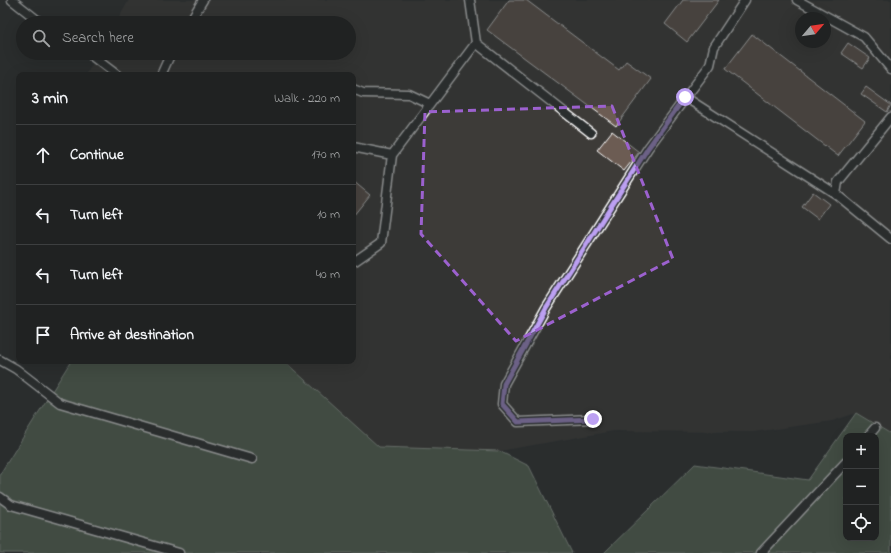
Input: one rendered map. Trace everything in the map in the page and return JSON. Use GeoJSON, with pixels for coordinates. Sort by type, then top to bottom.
{"type":"FeatureCollection","features":[{"type":"Feature","properties":{"kind":"lane"},"geometry":{"type":"LineString","coordinates":[[12,0],[32,16]]}},
{"type":"Feature","properties":{"kind":"lane"},"geometry":{"type":"LineString","coordinates":[[193,16],[203,0]]}},
{"type":"Feature","properties":{"kind":"lane"},"geometry":{"type":"LineString","coordinates":[[470,0],[476,43],[591,133]]}},
{"type":"Feature","properties":{"kind":"lane"},"geometry":{"type":"LineString","coordinates":[[593,419],[518,422],[502,404],[504,384],[546,308],[648,148],[710,65],[714,47],[745,0]]}},
{"type":"Feature","properties":{"kind":"lane"},"geometry":{"type":"LineString","coordinates":[[797,0],[864,38],[891,68]]}},
{"type":"Feature","properties":{"kind":"lane"},"geometry":{"type":"LineString","coordinates":[[356,260],[381,243],[392,155],[476,43]]}},
{"type":"Feature","properties":{"kind":"lane"},"geometry":{"type":"LineString","coordinates":[[97,60],[113,72]]}},
{"type":"Feature","properties":{"kind":"lane"},"geometry":{"type":"LineString","coordinates":[[162,72],[168,60]]}},
{"type":"Feature","properties":{"kind":"lane"},"geometry":{"type":"LineString","coordinates":[[356,90],[363,93],[409,94],[430,104]]}},
{"type":"Feature","properties":{"kind":"lane"},"geometry":{"type":"LineString","coordinates":[[685,97],[836,194],[891,239]]}},
{"type":"Feature","properties":{"kind":"lane"},"geometry":{"type":"LineString","coordinates":[[836,194],[838,182],[891,116]]}},
{"type":"Feature","properties":{"kind":"lane"},"geometry":{"type":"LineString","coordinates":[[356,148],[392,155]]}},
{"type":"Feature","properties":{"kind":"lane"},"geometry":{"type":"LineString","coordinates":[[0,360],[16,369],[60,403],[252,459]]}},
{"type":"Feature","properties":{"kind":"lane"},"geometry":{"type":"LineString","coordinates":[[871,433],[875,428]]}},
{"type":"Feature","properties":{"kind":"lane"},"geometry":{"type":"LineString","coordinates":[[761,553],[843,465]]}},
{"type":"Feature","properties":{"kind":"lane"},"geometry":{"type":"LineString","coordinates":[[0,497],[10,505],[179,553]]}},
{"type":"Feature","properties":{"kind":"highlighted area"},"geometry":{"type":"Polygon","coordinates":[[[612,106],[673,259],[516,341],[421,234],[425,112],[612,106]]]}},
{"type":"Feature","properties":{"kind":"shaded area"},"geometry":{"type":"Polygon","coordinates":[[[129,0],[891,0],[891,434],[856,413],[832,421],[753,432],[613,431],[499,451],[379,447],[287,364],[356,364],[356,72],[88,72],[95,60],[356,60],[356,16],[120,16],[129,0]]]}},
{"type":"Feature","properties":{"kind":"green space"},"geometry":{"type":"Polygon","coordinates":[[[69,364],[287,364],[379,447],[499,451],[529,466],[572,553],[0,553],[0,474],[69,364]]]}},
{"type":"Feature","properties":{"kind":"green space"},"geometry":{"type":"Polygon","coordinates":[[[856,413],[891,434],[891,553],[604,553],[695,464],[808,480],[856,413]]]}},
{"type":"Feature","properties":{"kind":"building"},"geometry":{"type":"Polygon","coordinates":[[[509,0],[526,0],[619,70],[626,61],[651,79],[616,126],[487,30],[509,0]]]}},
{"type":"Feature","properties":{"kind":"building"},"geometry":{"type":"Polygon","coordinates":[[[683,0],[719,0],[687,42],[665,24],[683,0]]]}},
{"type":"Feature","properties":{"kind":"building"},"geometry":{"type":"Polygon","coordinates":[[[752,34],[865,121],[838,156],[725,69],[752,34]]]}},
{"type":"Feature","properties":{"kind":"building"},"geometry":{"type":"Polygon","coordinates":[[[848,43],[870,58],[863,68],[841,53],[848,43]]]}},
{"type":"Feature","properties":{"kind":"building"},"geometry":{"type":"Polygon","coordinates":[[[866,87],[891,105],[887,112],[861,94],[866,87]]]}},
{"type":"Feature","properties":{"kind":"building"},"geometry":{"type":"Polygon","coordinates":[[[612,131],[639,152],[624,171],[597,150],[612,131]]]}},
{"type":"Feature","properties":{"kind":"building"},"geometry":{"type":"Polygon","coordinates":[[[356,183],[370,195],[356,212],[356,183]]]}},
{"type":"Feature","properties":{"kind":"building"},"geometry":{"type":"Polygon","coordinates":[[[813,192],[829,204],[818,219],[802,207],[813,192]]]}},
{"type":"Feature","properties":{"kind":"route"},"geometry":{"type":"LineString","coordinates":[[593,419],[518,422],[502,404],[504,384],[518,355],[546,308],[648,148],[685,97]]}}]}
